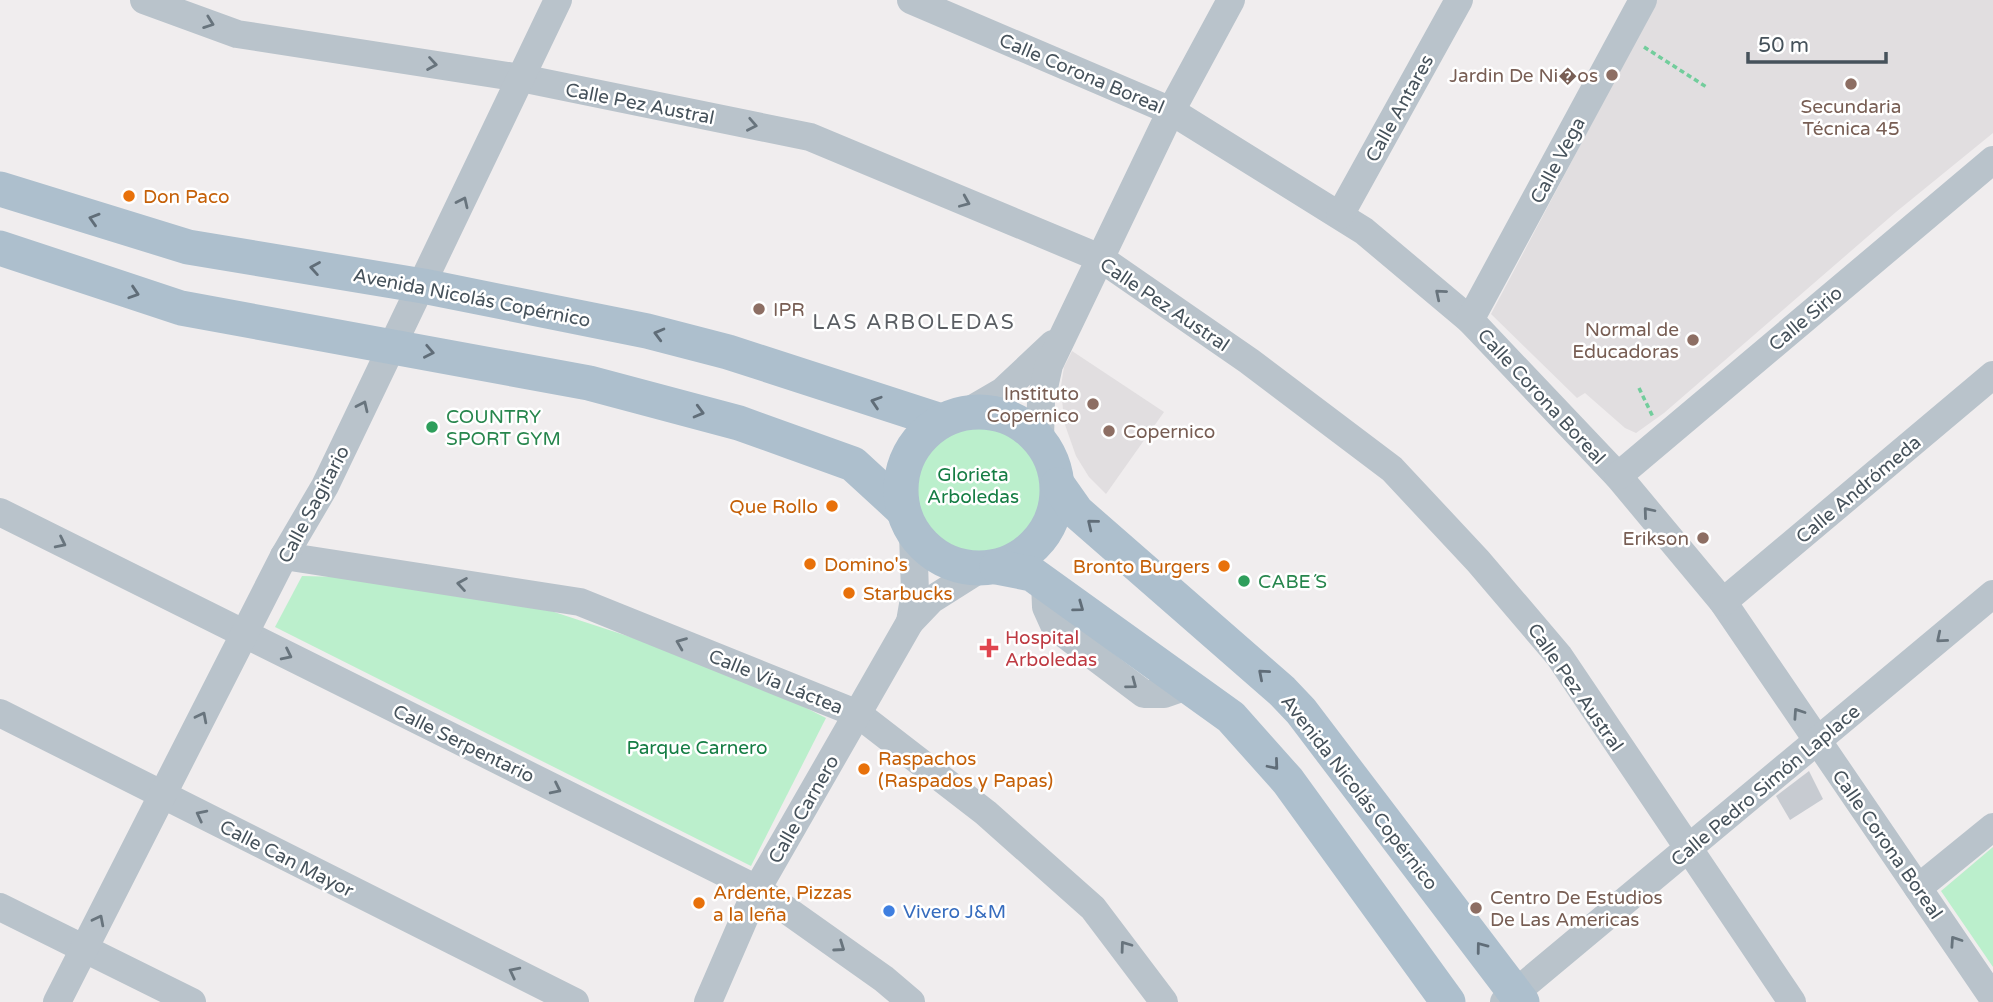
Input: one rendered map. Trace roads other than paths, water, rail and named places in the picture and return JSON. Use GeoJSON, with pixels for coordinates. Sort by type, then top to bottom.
{"type":"FeatureCollection","features":[{"type":"Feature","properties":{"kind":"main road","name":"Avenida Nicolás Copérnico"},"geometry":{"type":"LineString","coordinates":[[0,189],[188,247],[423,286],[647,331],[954,417]]}},
{"type":"Feature","properties":{"kind":"main road"},"geometry":{"type":"LineString","coordinates":[[4,249],[23,249],[35,241],[41,228],[41,213],[34,201]]}},
{"type":"Feature","properties":{"kind":"main road"},"geometry":{"type":"LineString","coordinates":[[4,249],[181,308],[589,383],[739,422],[853,464],[908,521],[923,545],[949,563],[1032,574],[1231,717],[1270,759],[1448,1002]]}},
{"type":"Feature","properties":{"kind":"main road"},"geometry":{"type":"LineString","coordinates":[[908,521],[901,484],[907,459],[921,438],[954,417],[993,413],[1019,422],[1040,439],[1053,460],[1058,485],[1055,512],[1043,537],[1023,556],[989,568]]}},
{"type":"Feature","properties":{"kind":"main road","name":"Avenida Nicolás Copérnico"},"geometry":{"type":"LineString","coordinates":[[1058,485],[1077,512],[1282,691],[1301,711],[1514,999]]}},
{"type":"Feature","properties":{"kind":"street","name":"Calle Pez Austral"},"geometry":{"type":"LineString","coordinates":[[144,0],[237,34],[521,78],[810,137],[1100,258],[1250,361],[1392,469],[1478,561],[1559,656],[1792,1002]]}},
{"type":"Feature","properties":{"kind":"street","name":"Calle Sagitario"},"geometry":{"type":"LineString","coordinates":[[57,1002],[284,556],[325,486],[558,0]]}},
{"type":"Feature","properties":{"kind":"street","name":"Calle Corona Boreal"},"geometry":{"type":"LineString","coordinates":[[911,0],[1171,111],[1364,231],[1470,320],[1618,476],[1723,602],[1993,998]]}},
{"type":"Feature","properties":{"kind":"street"},"geometry":{"type":"LineString","coordinates":[[1040,439],[1041,401],[1049,365],[1171,111],[1231,0]]}},
{"type":"Feature","properties":{"kind":"street","name":"Calle Antares"},"geometry":{"type":"LineString","coordinates":[[1339,215],[1459,0]]}},
{"type":"Feature","properties":{"kind":"street","name":"Calle Vega"},"geometry":{"type":"LineString","coordinates":[[1470,320],[1643,0]]}},
{"type":"Feature","properties":{"kind":"street","name":"Calle Sirio"},"geometry":{"type":"LineString","coordinates":[[1618,476],[1993,160]]}},
{"type":"Feature","properties":{"kind":"street"},"geometry":{"type":"LineString","coordinates":[[954,417],[1003,391],[1036,363],[1064,331]]}},
{"type":"Feature","properties":{"kind":"street","name":"Calle Andrómeda"},"geometry":{"type":"LineString","coordinates":[[1723,602],[1993,375]]}},
{"type":"Feature","properties":{"kind":"street","name":"Calle Serpentario"},"geometry":{"type":"LineString","coordinates":[[0,513],[757,889],[884,979],[911,1002]]}},
{"type":"Feature","properties":{"kind":"street","name":"Calle Carnero"},"geometry":{"type":"LineString","coordinates":[[908,521],[915,593],[910,622]]}},
{"type":"Feature","properties":{"kind":"street","name":"Calle Vía Láctea"},"geometry":{"type":"LineString","coordinates":[[284,556],[580,602],[858,715],[986,813],[1093,908],[1164,1002]]}},
{"type":"Feature","properties":{"kind":"street","name":"Calle Carnero"},"geometry":{"type":"LineString","coordinates":[[708,1002],[757,889],[910,622],[930,600],[989,568]]}},
{"type":"Feature","properties":{"kind":"street","name":"Calle Pedro Simón Laplace"},"geometry":{"type":"LineString","coordinates":[[1514,999],[1687,849],[1993,594]]}},
{"type":"Feature","properties":{"kind":"street","name":"Calle Can Mayor"},"geometry":{"type":"LineString","coordinates":[[0,713],[575,1002]]}},
{"type":"Feature","properties":{"kind":"street"},"geometry":{"type":"LineString","coordinates":[[1918,888],[1993,827]]}},
{"type":"Feature","properties":{"kind":"street"},"geometry":{"type":"LineString","coordinates":[[0,906],[192,1002]]}},
{"type":"Feature","properties":{"kind":"place","name":"Jardin De Ni�os"},"geometry":{"type":"Point","coordinates":[1612,75]}},
{"type":"Feature","properties":{"kind":"place","name":"Secundaria Técnica 45"},"geometry":{"type":"Point","coordinates":[1851,84]}},
{"type":"Feature","properties":{"kind":"place","name":"Don Paco"},"geometry":{"type":"Point","coordinates":[129,196]}},
{"type":"Feature","properties":{"kind":"place","name":"IPR"},"geometry":{"type":"Point","coordinates":[759,309]}},
{"type":"Feature","properties":{"kind":"place","name":"Normal de Educadoras"},"geometry":{"type":"Point","coordinates":[1693,340]}},
{"type":"Feature","properties":{"kind":"place","name":"Instituto Copernico"},"geometry":{"type":"Point","coordinates":[1093,404]}},
{"type":"Feature","properties":{"kind":"place","name":"COUNTRY SPORT GYM"},"geometry":{"type":"Point","coordinates":[432,427]}},
{"type":"Feature","properties":{"kind":"place","name":"Copernico"},"geometry":{"type":"Point","coordinates":[1109,431]}},
{"type":"Feature","properties":{"kind":"place","name":"Que Rollo"},"geometry":{"type":"Point","coordinates":[832,506]}},
{"type":"Feature","properties":{"kind":"place","name":"Erikson"},"geometry":{"type":"Point","coordinates":[1703,538]}},
{"type":"Feature","properties":{"kind":"place","name":"Domino's"},"geometry":{"type":"Point","coordinates":[810,564]}},
{"type":"Feature","properties":{"kind":"place","name":"Bronto Burgers"},"geometry":{"type":"Point","coordinates":[1224,566]}},
{"type":"Feature","properties":{"kind":"place","name":"CABE´S"},"geometry":{"type":"Point","coordinates":[1244,581]}},
{"type":"Feature","properties":{"kind":"place","name":"Starbucks"},"geometry":{"type":"Point","coordinates":[849,593]}},
{"type":"Feature","properties":{"kind":"place","name":"Hospital Arboledas"},"geometry":{"type":"Point","coordinates":[989,648]}},
{"type":"Feature","properties":{"kind":"place","name":"Raspachos (Raspados y Papas)"},"geometry":{"type":"Point","coordinates":[864,769]}},
{"type":"Feature","properties":{"kind":"place","name":"Ardente, Pizzas a la leña"},"geometry":{"type":"Point","coordinates":[699,903]}},
{"type":"Feature","properties":{"kind":"place","name":"Centro De Estudios De Las Americas"},"geometry":{"type":"Point","coordinates":[1476,908]}},
{"type":"Feature","properties":{"kind":"place","name":"Vivero J&M"},"geometry":{"type":"Point","coordinates":[889,911]}},
{"type":"Feature","properties":{"kind":"district","name":"LAS ARBOLEDAS"},"geometry":{"type":"Point","coordinates":[914,322]}},
{"type":"Feature","properties":{"kind":"park label","name":"Glorieta Arboledas"},"geometry":{"type":"Point","coordinates":[973,485]}},
{"type":"Feature","properties":{"kind":"park label","name":"Parque Carnero"},"geometry":{"type":"Point","coordinates":[697,747]}}]}
